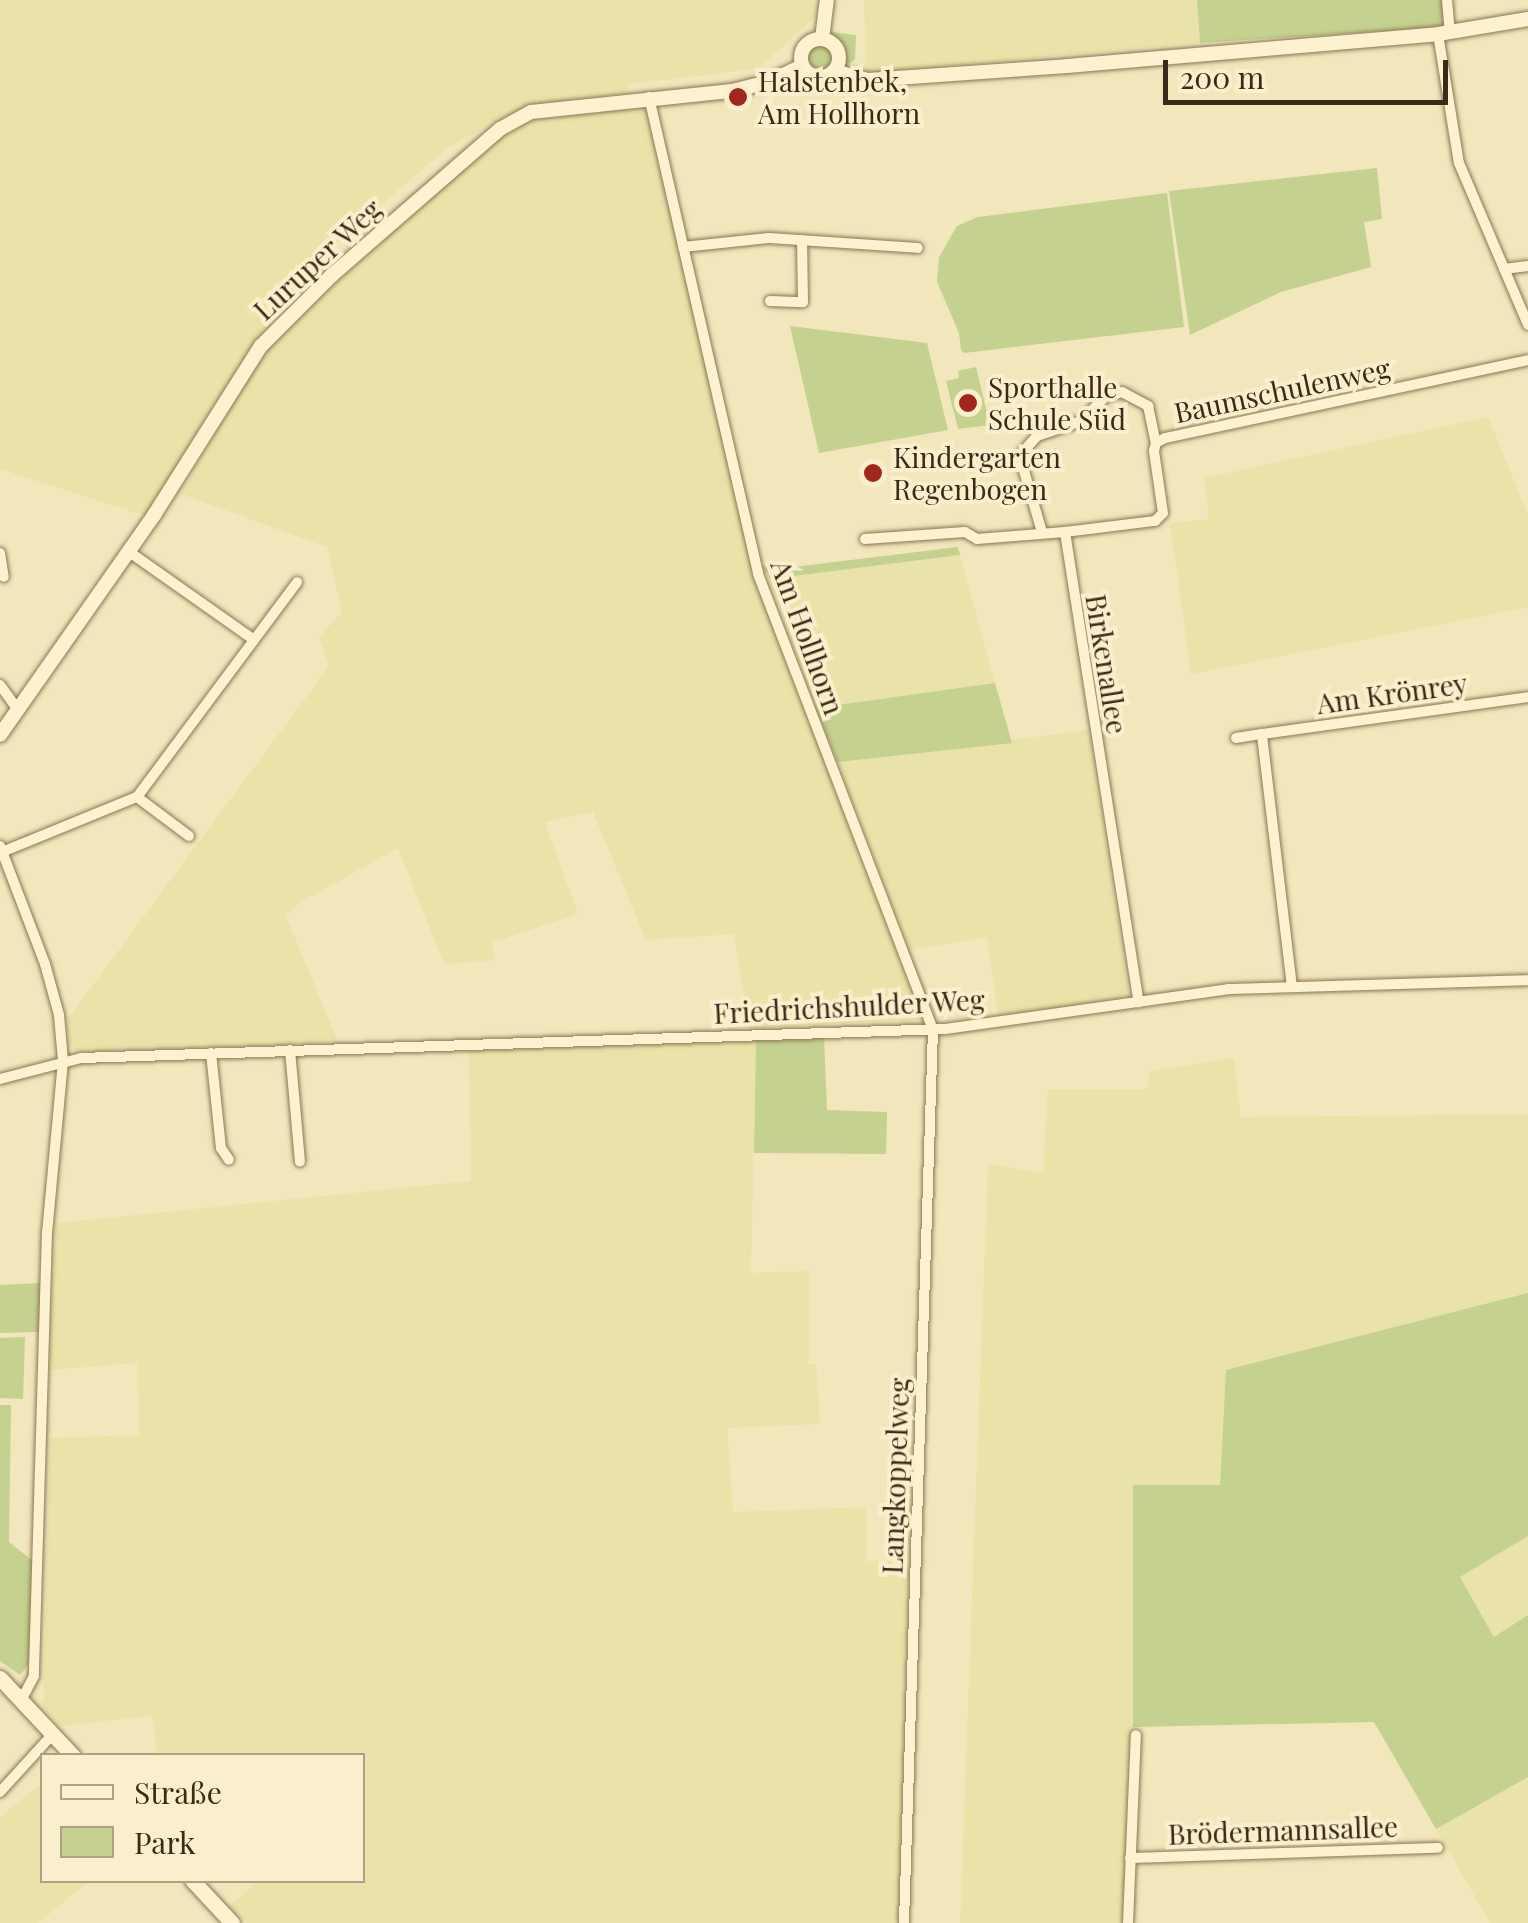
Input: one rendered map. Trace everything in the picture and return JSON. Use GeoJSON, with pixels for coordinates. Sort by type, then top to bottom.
{"type":"FeatureCollection","features":[{"type":"Feature","properties":{"kind":"main road"},"geometry":{"type":"LineString","coordinates":[[0,1678],[71,1753]]}},
{"type":"Feature","properties":{"kind":"main road"},"geometry":{"type":"LineString","coordinates":[[195,1883],[232,1923]]}},
{"type":"Feature","properties":{"kind":"street"},"geometry":{"type":"LineString","coordinates":[[822,39],[827,0]]}},
{"type":"Feature","properties":{"kind":"street"},"geometry":{"type":"LineString","coordinates":[[1447,0],[1444,33],[1453,141],[1486,230],[1528,325]]}},
{"type":"Feature","properties":{"kind":"street"},"geometry":{"type":"LineString","coordinates":[[822,39],[805,46],[803,66],[816,77],[834,71],[875,80],[1444,33],[1528,19]]}},
{"type":"Feature","properties":{"kind":"street"},"geometry":{"type":"LineString","coordinates":[[822,39],[837,52],[834,71]]}},
{"type":"Feature","properties":{"kind":"street","name":"Luruper Weg"},"geometry":{"type":"LineString","coordinates":[[0,735],[128,551],[262,346],[382,231],[519,116],[746,88],[803,66]]}},
{"type":"Feature","properties":{"kind":"street","name":"Am Hollhorn"},"geometry":{"type":"LineString","coordinates":[[649,97],[758,574],[934,1030]]}},
{"type":"Feature","properties":{"kind":"street"},"geometry":{"type":"LineString","coordinates":[[683,247],[742,239],[918,248]]}},
{"type":"Feature","properties":{"kind":"street"},"geometry":{"type":"LineString","coordinates":[[770,301],[803,302],[802,240]]}},
{"type":"Feature","properties":{"kind":"street"},"geometry":{"type":"LineString","coordinates":[[1504,269],[1528,266]]}},
{"type":"Feature","properties":{"kind":"street","name":"Baumschulenweg"},"geometry":{"type":"LineString","coordinates":[[1065,532],[1155,521],[1162,513],[1156,443],[1528,360]]}},
{"type":"Feature","properties":{"kind":"street"},"geometry":{"type":"LineString","coordinates":[[1042,532],[1022,464],[1023,452],[1037,436],[1081,421],[1106,396],[1122,392],[1148,406],[1156,443]]}},
{"type":"Feature","properties":{"kind":"street"},"geometry":{"type":"LineString","coordinates":[[865,539],[965,532],[976,539],[1065,532]]}},
{"type":"Feature","properties":{"kind":"street","name":"Birkenallee"},"geometry":{"type":"LineString","coordinates":[[1065,532],[1138,1002]]}},
{"type":"Feature","properties":{"kind":"street"},"geometry":{"type":"LineString","coordinates":[[128,551],[254,640]]}},
{"type":"Feature","properties":{"kind":"street"},"geometry":{"type":"LineString","coordinates":[[0,554],[4,577]]}},
{"type":"Feature","properties":{"kind":"street"},"geometry":{"type":"LineString","coordinates":[[21,1700],[34,1676],[47,1232],[63,1060],[59,1016],[44,964],[1,849],[137,797],[297,582]]}},
{"type":"Feature","properties":{"kind":"street"},"geometry":{"type":"LineString","coordinates":[[0,685],[16,707]]}},
{"type":"Feature","properties":{"kind":"street","name":"Am Krönrey"},"geometry":{"type":"LineString","coordinates":[[1236,738],[1528,697]]}},
{"type":"Feature","properties":{"kind":"street"},"geometry":{"type":"LineString","coordinates":[[1262,734],[1292,987]]}},
{"type":"Feature","properties":{"kind":"street"},"geometry":{"type":"LineString","coordinates":[[137,797],[189,836]]}},
{"type":"Feature","properties":{"kind":"street","name":"Friedrichshulder Weg"},"geometry":{"type":"LineString","coordinates":[[0,1079],[63,1060],[934,1030],[1228,989],[1528,980]]}},
{"type":"Feature","properties":{"kind":"street","name":"Langkoppelweg"},"geometry":{"type":"LineString","coordinates":[[904,1923],[934,1030]]}},
{"type":"Feature","properties":{"kind":"street"},"geometry":{"type":"LineString","coordinates":[[290,1050],[300,1162]]}},
{"type":"Feature","properties":{"kind":"street"},"geometry":{"type":"LineString","coordinates":[[211,1053],[220,1148],[228,1160]]}},
{"type":"Feature","properties":{"kind":"street"},"geometry":{"type":"LineString","coordinates":[[0,1792],[54,1734]]}},
{"type":"Feature","properties":{"kind":"street"},"geometry":{"type":"LineString","coordinates":[[1128,1923],[1136,1735]]}},
{"type":"Feature","properties":{"kind":"street","name":"Brödermannsallee"},"geometry":{"type":"LineString","coordinates":[[1130,1858],[1438,1848]]}},
{"type":"Feature","properties":{"kind":"shaded area"},"geometry":{"type":"Polygon","coordinates":[[[0,0],[816,0],[815,17],[758,69],[628,84],[628,93],[529,105],[448,147],[323,256],[253,345],[146,516],[0,469],[0,0]]]}},
{"type":"Feature","properties":{"kind":"shaded area"},"geometry":{"type":"Polygon","coordinates":[[[864,0],[1197,0],[1200,43],[866,73],[864,0]]]}},
{"type":"Feature","properties":{"kind":"shaded area"},"geometry":{"type":"Polygon","coordinates":[[[636,105],[646,108],[651,119],[753,575],[922,1020],[749,1028],[734,934],[646,940],[593,812],[545,822],[578,914],[492,943],[495,960],[444,964],[398,848],[296,905],[286,916],[338,1042],[78,1052],[70,1044],[67,1020],[329,666],[319,637],[342,612],[327,547],[181,494],[264,347],[507,130],[545,114],[636,105]]]}},
{"type":"Feature","properties":{"kind":"shaded area"},"geometry":{"type":"Polygon","coordinates":[[[1488,417],[1528,515],[1528,607],[1191,674],[1170,523],[1209,519],[1204,478],[1488,417]]]}},
{"type":"Feature","properties":{"kind":"shaded area"},"geometry":{"type":"Polygon","coordinates":[[[960,555],[995,683],[816,708],[770,579],[960,555]]]}},
{"type":"Feature","properties":{"kind":"shaded area"},"geometry":{"type":"Polygon","coordinates":[[[1089,730],[1129,996],[998,1016],[987,937],[910,950],[838,762],[1089,730]]]}},
{"type":"Feature","properties":{"kind":"shaded area"},"geometry":{"type":"Polygon","coordinates":[[[756,1040],[751,1273],[809,1271],[809,1364],[816,1364],[820,1424],[727,1428],[733,1512],[866,1507],[866,1561],[910,1561],[899,1923],[247,1923],[230,1906],[255,1883],[365,1883],[365,1753],[157,1753],[152,1716],[60,1726],[43,1707],[50,1438],[139,1435],[137,1363],[50,1370],[56,1223],[471,1181],[469,1051],[756,1040]]]}},
{"type":"Feature","properties":{"kind":"shaded area"},"geometry":{"type":"Polygon","coordinates":[[[1234,1058],[1241,1117],[1528,1114],[1528,1293],[1226,1370],[1220,1486],[1133,1485],[1133,1727],[1123,1923],[960,1923],[988,1164],[1043,1173],[1048,1089],[1148,1089],[1150,1071],[1234,1058]]]}},
{"type":"Feature","properties":{"kind":"shaded area"},"geometry":{"type":"Polygon","coordinates":[[[1528,1536],[1528,1615],[1494,1637],[1460,1577],[1528,1536]]]}},
{"type":"Feature","properties":{"kind":"shaded area"},"geometry":{"type":"Polygon","coordinates":[[[1528,1777],[1528,1923],[1490,1923],[1436,1829],[1528,1777]]]}},
{"type":"Feature","properties":{"kind":"shaded area"},"geometry":{"type":"Polygon","coordinates":[[[40,1785],[40,1883],[87,1883],[38,1923],[0,1923],[0,1817],[40,1785]]]}},
{"type":"Feature","properties":{"kind":"green space"},"geometry":{"type":"Polygon","coordinates":[[[1197,0],[1442,0],[1444,27],[1200,43],[1197,0]]]}},
{"type":"Feature","properties":{"kind":"green space"},"geometry":{"type":"Polygon","coordinates":[[[831,32],[856,35],[855,59],[846,67],[831,32]]]}},
{"type":"Feature","properties":{"kind":"green space"},"geometry":{"type":"Polygon","coordinates":[[[820,46],[829,49],[829,67],[820,70],[811,67],[808,58],[811,49],[820,46]]]}},
{"type":"Feature","properties":{"kind":"green space"},"geometry":{"type":"Polygon","coordinates":[[[1377,168],[1382,219],[1364,222],[1371,267],[1281,292],[1190,335],[1169,191],[1377,168]]]}},
{"type":"Feature","properties":{"kind":"green space"},"geometry":{"type":"Polygon","coordinates":[[[1167,193],[1184,327],[964,353],[961,350],[959,333],[937,282],[939,257],[957,226],[978,217],[1167,193]]]}},
{"type":"Feature","properties":{"kind":"green space"},"geometry":{"type":"Polygon","coordinates":[[[790,326],[927,343],[948,430],[819,453],[790,326]]]}},
{"type":"Feature","properties":{"kind":"green space","name":"Sporthalle Schule Süd"},"geometry":{"type":"Polygon","coordinates":[[[976,367],[990,425],[958,429],[946,381],[959,378],[958,371],[976,367]]]}},
{"type":"Feature","properties":{"kind":"green space"},"geometry":{"type":"Polygon","coordinates":[[[958,547],[960,555],[770,579],[762,566],[777,569],[958,547]]]}},
{"type":"Feature","properties":{"kind":"green space"},"geometry":{"type":"Polygon","coordinates":[[[995,683],[1012,743],[838,762],[816,708],[995,683]]]}},
{"type":"Feature","properties":{"kind":"green space"},"geometry":{"type":"Polygon","coordinates":[[[824,1037],[827,1110],[887,1112],[886,1154],[754,1153],[756,1040],[824,1037]]]}},
{"type":"Feature","properties":{"kind":"green space"},"geometry":{"type":"Polygon","coordinates":[[[41,1283],[39,1332],[0,1333],[0,1285],[41,1283]]]}},
{"type":"Feature","properties":{"kind":"green space"},"geometry":{"type":"Polygon","coordinates":[[[1528,1293],[1528,1536],[1460,1577],[1494,1637],[1528,1615],[1528,1777],[1436,1829],[1374,1722],[1133,1727],[1133,1485],[1220,1485],[1226,1370],[1528,1293]]]}},
{"type":"Feature","properties":{"kind":"green space"},"geometry":{"type":"Polygon","coordinates":[[[25,1337],[23,1399],[0,1398],[0,1338],[25,1337]]]}},
{"type":"Feature","properties":{"kind":"green space"},"geometry":{"type":"Polygon","coordinates":[[[0,1405],[11,1405],[9,1542],[33,1561],[30,1662],[20,1675],[0,1661],[0,1405]]]}},
{"type":"Feature","properties":{"kind":"place","name":"Halstenbek, Am Hollhorn"},"geometry":{"type":"Point","coordinates":[738,97]}},
{"type":"Feature","properties":{"kind":"place","name":"Sporthalle Schule Süd"},"geometry":{"type":"Point","coordinates":[968,403]}},
{"type":"Feature","properties":{"kind":"place","name":"Kindergarten Regenbogen"},"geometry":{"type":"Point","coordinates":[873,473]}}]}
